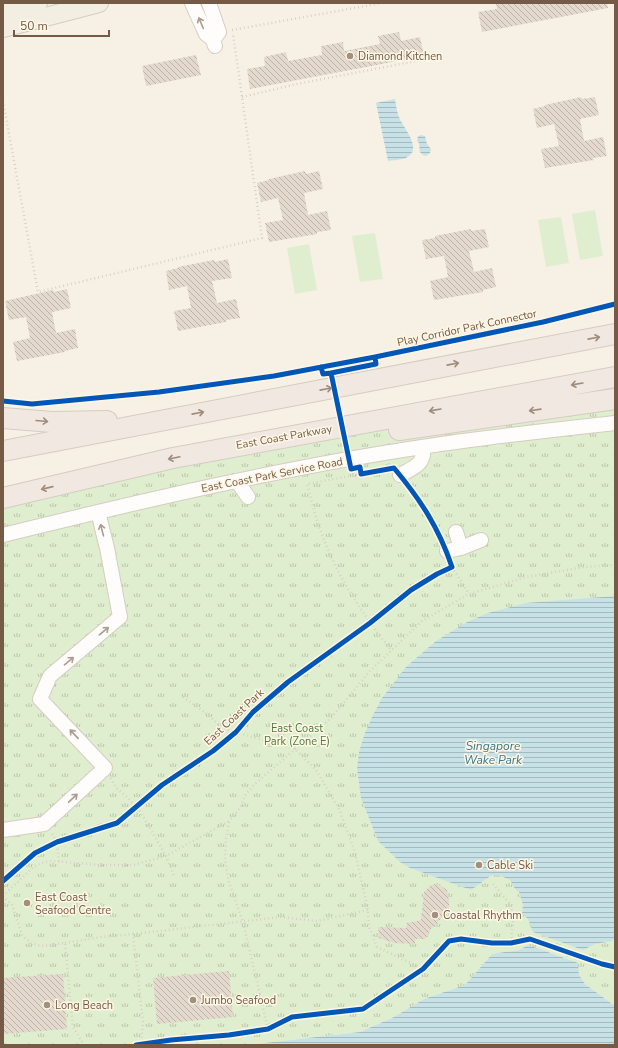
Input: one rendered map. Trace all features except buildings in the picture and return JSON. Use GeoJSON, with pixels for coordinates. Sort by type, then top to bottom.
{"type":"FeatureCollection","features":[{"type":"Feature","properties":{"kind":"highway"},"geometry":{"type":"LineString","coordinates":[[3,451],[615,334]]}},
{"type":"Feature","properties":{"kind":"highway","name":"East Coast Parkway"},"geometry":{"type":"LineString","coordinates":[[3,498],[173,458],[615,377]]}},
{"type":"Feature","properties":{"kind":"highway"},"geometry":{"type":"LineString","coordinates":[[253,443],[376,433],[615,399]]}},
{"type":"Feature","properties":{"kind":"highway"},"geometry":{"type":"LineString","coordinates":[[3,418],[52,422],[160,420]]}},
{"type":"Feature","properties":{"kind":"main road"},"geometry":{"type":"LineString","coordinates":[[3,13],[38,3]]}},
{"type":"Feature","properties":{"kind":"main road"},"geometry":{"type":"LineString","coordinates":[[3,28],[99,3]]}},
{"type":"Feature","properties":{"kind":"street"},"geometry":{"type":"LineString","coordinates":[[192,3],[206,34],[214,43],[219,32],[209,3]]}},
{"type":"Feature","properties":{"kind":"street","name":"East Coast Park Service Road"},"geometry":{"type":"LineString","coordinates":[[3,536],[98,512],[237,481],[423,447],[615,423]]}},
{"type":"Feature","properties":{"kind":"street"},"geometry":{"type":"LineString","coordinates":[[400,475],[421,461],[424,456],[423,447]]}},
{"type":"Feature","properties":{"kind":"street"},"geometry":{"type":"LineString","coordinates":[[237,481],[248,497]]}},
{"type":"Feature","properties":{"kind":"street"},"geometry":{"type":"LineString","coordinates":[[3,830],[44,824],[105,768],[40,699],[50,676],[120,617],[107,548],[98,512]]}},
{"type":"Feature","properties":{"kind":"street"},"geometry":{"type":"LineString","coordinates":[[456,532],[461,548]]}},
{"type":"Feature","properties":{"kind":"street"},"geometry":{"type":"LineString","coordinates":[[447,551],[461,548],[480,540]]}},
{"type":"Feature","properties":{"kind":"path"},"geometry":{"type":"LineString","coordinates":[[232,30],[382,3]]}},
{"type":"Feature","properties":{"kind":"path"},"geometry":{"type":"LineString","coordinates":[[3,102],[38,292],[262,238],[232,30],[229,23]]}},
{"type":"Feature","properties":{"kind":"path"},"geometry":{"type":"LineString","coordinates":[[242,97],[297,84],[421,60]]}},
{"type":"Feature","properties":{"kind":"path"},"geometry":{"type":"LineString","coordinates":[[360,467],[361,474]]}},
{"type":"Feature","properties":{"kind":"path"},"geometry":{"type":"LineString","coordinates":[[368,473],[308,484],[314,511],[323,538],[337,568],[370,623],[391,650]]}},
{"type":"Feature","properties":{"kind":"path"},"geometry":{"type":"LineString","coordinates":[[447,551],[452,567],[469,594]]}},
{"type":"Feature","properties":{"kind":"path"},"geometry":{"type":"LineString","coordinates":[[368,910],[317,921],[282,917],[101,937],[42,946],[32,943],[22,935],[12,905],[3,896],[38,864],[45,862],[59,862],[100,865],[133,865],[166,856],[229,821],[240,808],[246,794],[256,783],[331,718],[370,671],[391,650],[422,621],[469,594],[526,577],[584,567],[615,565]]}},
{"type":"Feature","properties":{"kind":"path"},"geometry":{"type":"LineString","coordinates":[[445,570],[452,567]]}},
{"type":"Feature","properties":{"kind":"path"},"geometry":{"type":"LineString","coordinates":[[363,627],[376,618]]}},
{"type":"Feature","properties":{"kind":"path"},"geometry":{"type":"LineString","coordinates":[[183,697],[202,710],[224,729],[295,749],[316,770],[339,809],[355,852],[368,910],[370,927],[377,946],[424,969]]}},
{"type":"Feature","properties":{"kind":"path"},"geometry":{"type":"LineString","coordinates":[[105,768],[116,788],[140,811],[166,856],[174,876]]}},
{"type":"Feature","properties":{"kind":"path"},"geometry":{"type":"LineString","coordinates":[[131,810],[141,802]]}},
{"type":"Feature","properties":{"kind":"path"},"geometry":{"type":"LineString","coordinates":[[229,821],[225,861],[229,882],[243,922],[268,1029]]}},
{"type":"Feature","properties":{"kind":"path"},"geometry":{"type":"LineString","coordinates":[[44,824],[57,842],[59,862]]}},
{"type":"Feature","properties":{"kind":"path"},"geometry":{"type":"LineString","coordinates":[[52,844],[65,839]]}},
{"type":"Feature","properties":{"kind":"path"},"geometry":{"type":"LineString","coordinates":[[493,884],[511,905],[513,920],[511,943]]}},
{"type":"Feature","properties":{"kind":"path"},"geometry":{"type":"LineString","coordinates":[[133,934],[144,1022],[138,1045],[148,1043]]}},
{"type":"Feature","properties":{"kind":"path"},"geometry":{"type":"LineString","coordinates":[[505,943],[518,941]]}},
{"type":"Feature","properties":{"kind":"path"},"geometry":{"type":"LineString","coordinates":[[65,943],[73,1027],[84,1045]]}},
{"type":"Feature","properties":{"kind":"path"},"geometry":{"type":"LineString","coordinates":[[417,973],[424,969],[428,963]]}},
{"type":"Feature","properties":{"kind":"path"},"geometry":{"type":"LineString","coordinates":[[260,1030],[268,1029],[274,1026]]}},
{"type":"Feature","properties":{"kind":"green space"},"geometry":{"type":"Polygon","coordinates":[[[595,210],[603,256],[580,260],[572,214],[595,210]]]}},
{"type":"Feature","properties":{"kind":"green space"},"geometry":{"type":"Polygon","coordinates":[[[561,217],[569,263],[546,267],[538,220],[561,217]]]}},
{"type":"Feature","properties":{"kind":"green space"},"geometry":{"type":"Polygon","coordinates":[[[375,233],[383,279],[360,282],[352,236],[375,233]]]}},
{"type":"Feature","properties":{"kind":"green space"},"geometry":{"type":"Polygon","coordinates":[[[309,244],[317,290],[295,294],[287,248],[309,244]]]}},
{"type":"Feature","properties":{"kind":"green space","name":"East Coast Park (Zone E)"},"geometry":{"type":"Polygon","coordinates":[[[615,377],[615,1006],[585,984],[579,975],[528,945],[519,950],[492,954],[465,985],[424,999],[394,1017],[360,1032],[247,1045],[3,1045],[3,498],[615,377]]]}},
{"type":"Feature","properties":{"kind":"water"},"geometry":{"type":"Polygon","coordinates":[[[395,99],[398,115],[411,138],[413,149],[411,154],[406,158],[388,161],[376,103],[395,99]]]}},
{"type":"Feature","properties":{"kind":"water"},"geometry":{"type":"Polygon","coordinates":[[[418,136],[425,136],[427,144],[431,149],[430,153],[426,156],[421,153],[419,143],[417,141],[418,136]]]}},
{"type":"Feature","properties":{"kind":"water","name":"Singapore Wake Park"},"geometry":{"type":"Polygon","coordinates":[[[615,596],[615,938],[612,941],[595,944],[583,950],[533,932],[528,919],[522,914],[523,905],[519,892],[515,889],[510,880],[501,876],[492,875],[471,890],[410,868],[400,862],[378,841],[361,798],[357,769],[359,752],[365,733],[382,698],[406,667],[436,641],[469,621],[488,613],[526,603],[615,596]]]}},
{"type":"Feature","properties":{"kind":"water"},"geometry":{"type":"Polygon","coordinates":[[[528,945],[578,963],[579,975],[585,984],[615,1006],[615,1045],[247,1045],[360,1032],[394,1017],[424,999],[465,985],[492,954],[519,950],[528,945]]]}},
{"type":"Feature","properties":{"kind":"cycle path","name":"Play Corridor Park Connector"},"geometry":{"type":"LineString","coordinates":[[331,373],[376,364],[375,357],[543,322],[615,304]]}},
{"type":"Feature","properties":{"kind":"cycle path"},"geometry":{"type":"LineString","coordinates":[[3,401],[32,404],[159,392],[274,376],[375,357]]}},
{"type":"Feature","properties":{"kind":"cycle path","name":"East Coast Park"},"geometry":{"type":"LineString","coordinates":[[3,881],[35,853],[57,842],[117,823],[162,785],[213,751],[236,732],[253,712],[288,682],[370,623],[411,590],[437,574],[452,567],[441,539],[428,514],[394,468],[361,474],[360,467],[351,469],[331,373],[323,374],[321,367]]}},
{"type":"Feature","properties":{"kind":"cycle path"},"geometry":{"type":"LineString","coordinates":[[136,1045],[171,1040],[229,1035],[268,1029],[292,1017],[363,1009],[423,969],[449,941],[461,939],[492,943],[511,943],[530,939],[602,964],[615,967]]}},
{"type":"Feature","properties":{"kind":"place","name":"Diamond Kitchen"},"geometry":{"type":"Point","coordinates":[350,56]}},
{"type":"Feature","properties":{"kind":"place","name":"Cable Ski"},"geometry":{"type":"Point","coordinates":[479,865]}},
{"type":"Feature","properties":{"kind":"place","name":"East Coast Seafood Centre"},"geometry":{"type":"Point","coordinates":[27,903]}},
{"type":"Feature","properties":{"kind":"place","name":"Coastal Rhythm"},"geometry":{"type":"Point","coordinates":[435,915]}},
{"type":"Feature","properties":{"kind":"place","name":"Jumbo Seafood"},"geometry":{"type":"Point","coordinates":[193,1000]}},
{"type":"Feature","properties":{"kind":"place","name":"Long Beach"},"geometry":{"type":"Point","coordinates":[47,1005]}}]}
